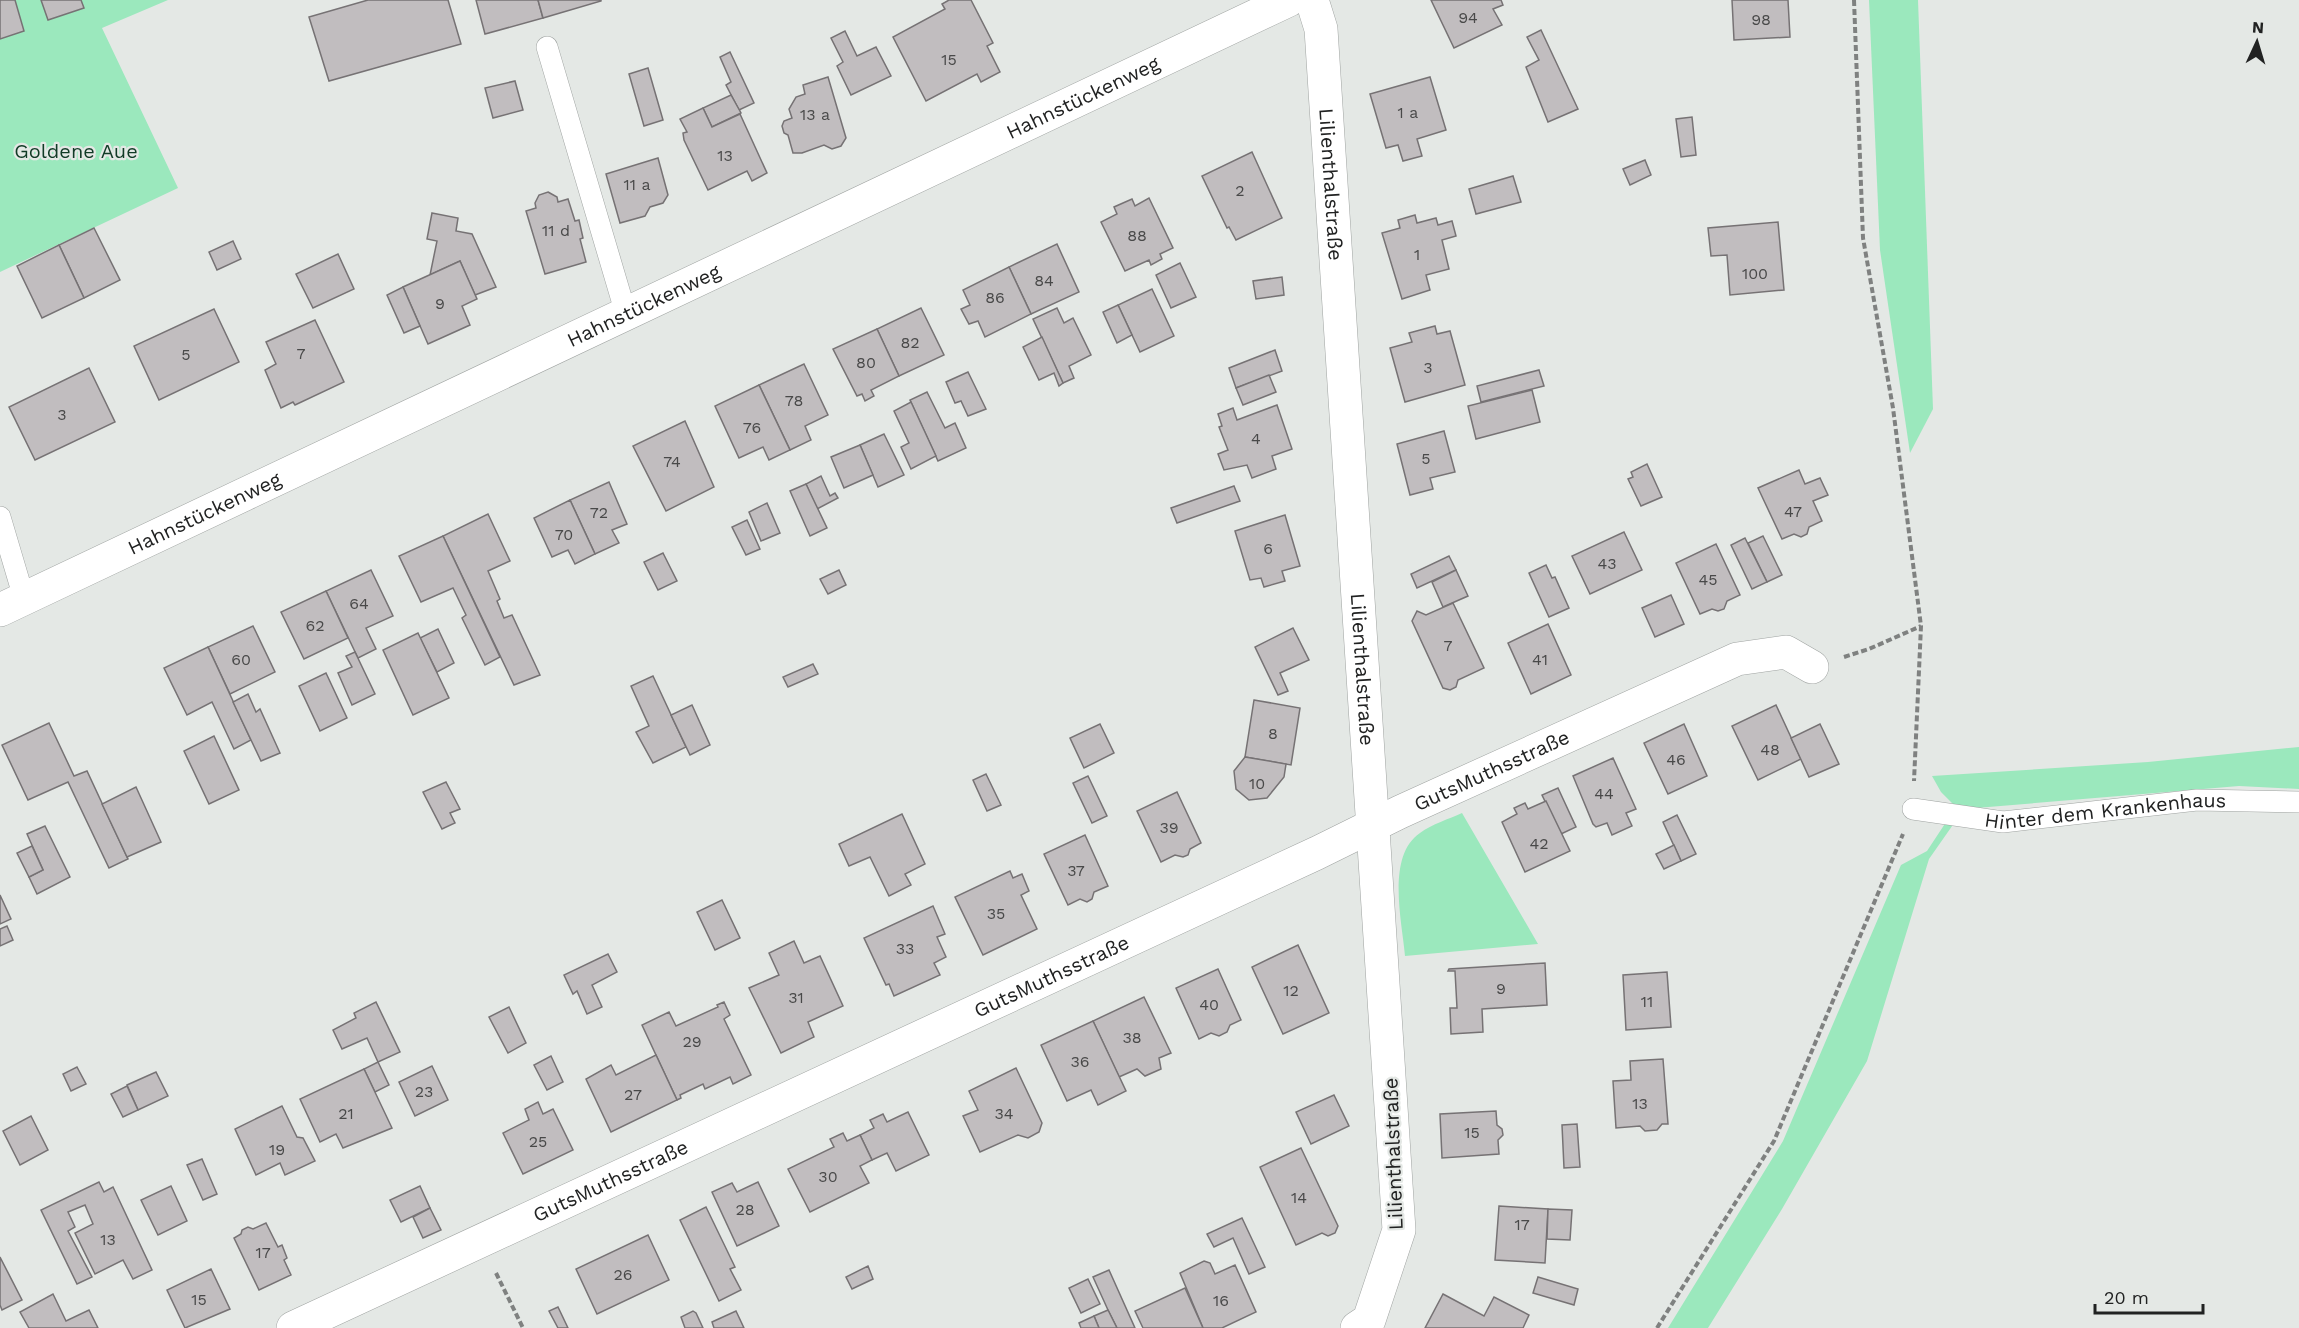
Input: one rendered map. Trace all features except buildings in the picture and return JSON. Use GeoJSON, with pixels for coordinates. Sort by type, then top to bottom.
{"type":"FeatureCollection","features":[{"type":"Feature","properties":{"kind":"street","name":"Hahnstückenweg"},"geometry":{"type":"LineString","coordinates":[[12,604],[1289,0]]}},
{"type":"Feature","properties":{"kind":"street","name":"Lilienthalstraße"},"geometry":{"type":"LineString","coordinates":[[1312,0],[1321,29],[1400,1230],[1369,1320],[1357,1328]]}},
{"type":"Feature","properties":{"kind":"street","name":"GutsMuthsstraße"},"geometry":{"type":"LineString","coordinates":[[293,1328],[1317,853],[1374,824],[1737,659],[1786,652],[1812,667]]}},
{"type":"Feature","properties":{"kind":"lane"},"geometry":{"type":"LineString","coordinates":[[547,47],[626,314]]}},
{"type":"Feature","properties":{"kind":"lane"},"geometry":{"type":"LineString","coordinates":[[0,517],[12,604]]}},
{"type":"Feature","properties":{"kind":"lane","name":"Hinter dem Krankenhaus"},"geometry":{"type":"LineString","coordinates":[[1913,809],[2003,822],[2197,800],[2299,802]]}},
{"type":"Feature","properties":{"kind":"path"},"geometry":{"type":"LineString","coordinates":[[1657,1328],[1774,1141],[1913,809],[1921,626],[1893,408],[1863,238],[1854,0]]}},
{"type":"Feature","properties":{"kind":"path"},"geometry":{"type":"LineString","coordinates":[[1869,648],[1921,626]]}},
{"type":"Feature","properties":{"kind":"path"},"geometry":{"type":"LineString","coordinates":[[480,1240],[524,1328]]}},
{"type":"Feature","properties":{"kind":"green space","name":"Goldene Aue"},"geometry":{"type":"Polygon","coordinates":[[[0,0],[168,0],[102,28],[178,188],[0,272],[0,0]]]}},
{"type":"Feature","properties":{"kind":"green space"},"geometry":{"type":"Polygon","coordinates":[[[1869,0],[1918,0],[1933,409],[1910,453],[1880,250],[1869,0]]]}},
{"type":"Feature","properties":{"kind":"green space"},"geometry":{"type":"Polygon","coordinates":[[[2299,747],[2299,789],[2239,786],[1964,809],[1929,859],[1867,1061],[1782,1209],[1708,1328],[1668,1328],[1783,1141],[1901,865],[1927,851],[1956,807],[1941,792],[1932,776],[2148,762],[2299,747]]]}},
{"type":"Feature","properties":{"kind":"green space"},"geometry":{"type":"Polygon","coordinates":[[[1462,813],[1538,944],[1405,956],[1399,908],[1403,857],[1409,843],[1420,833],[1462,813]]]}}]}
